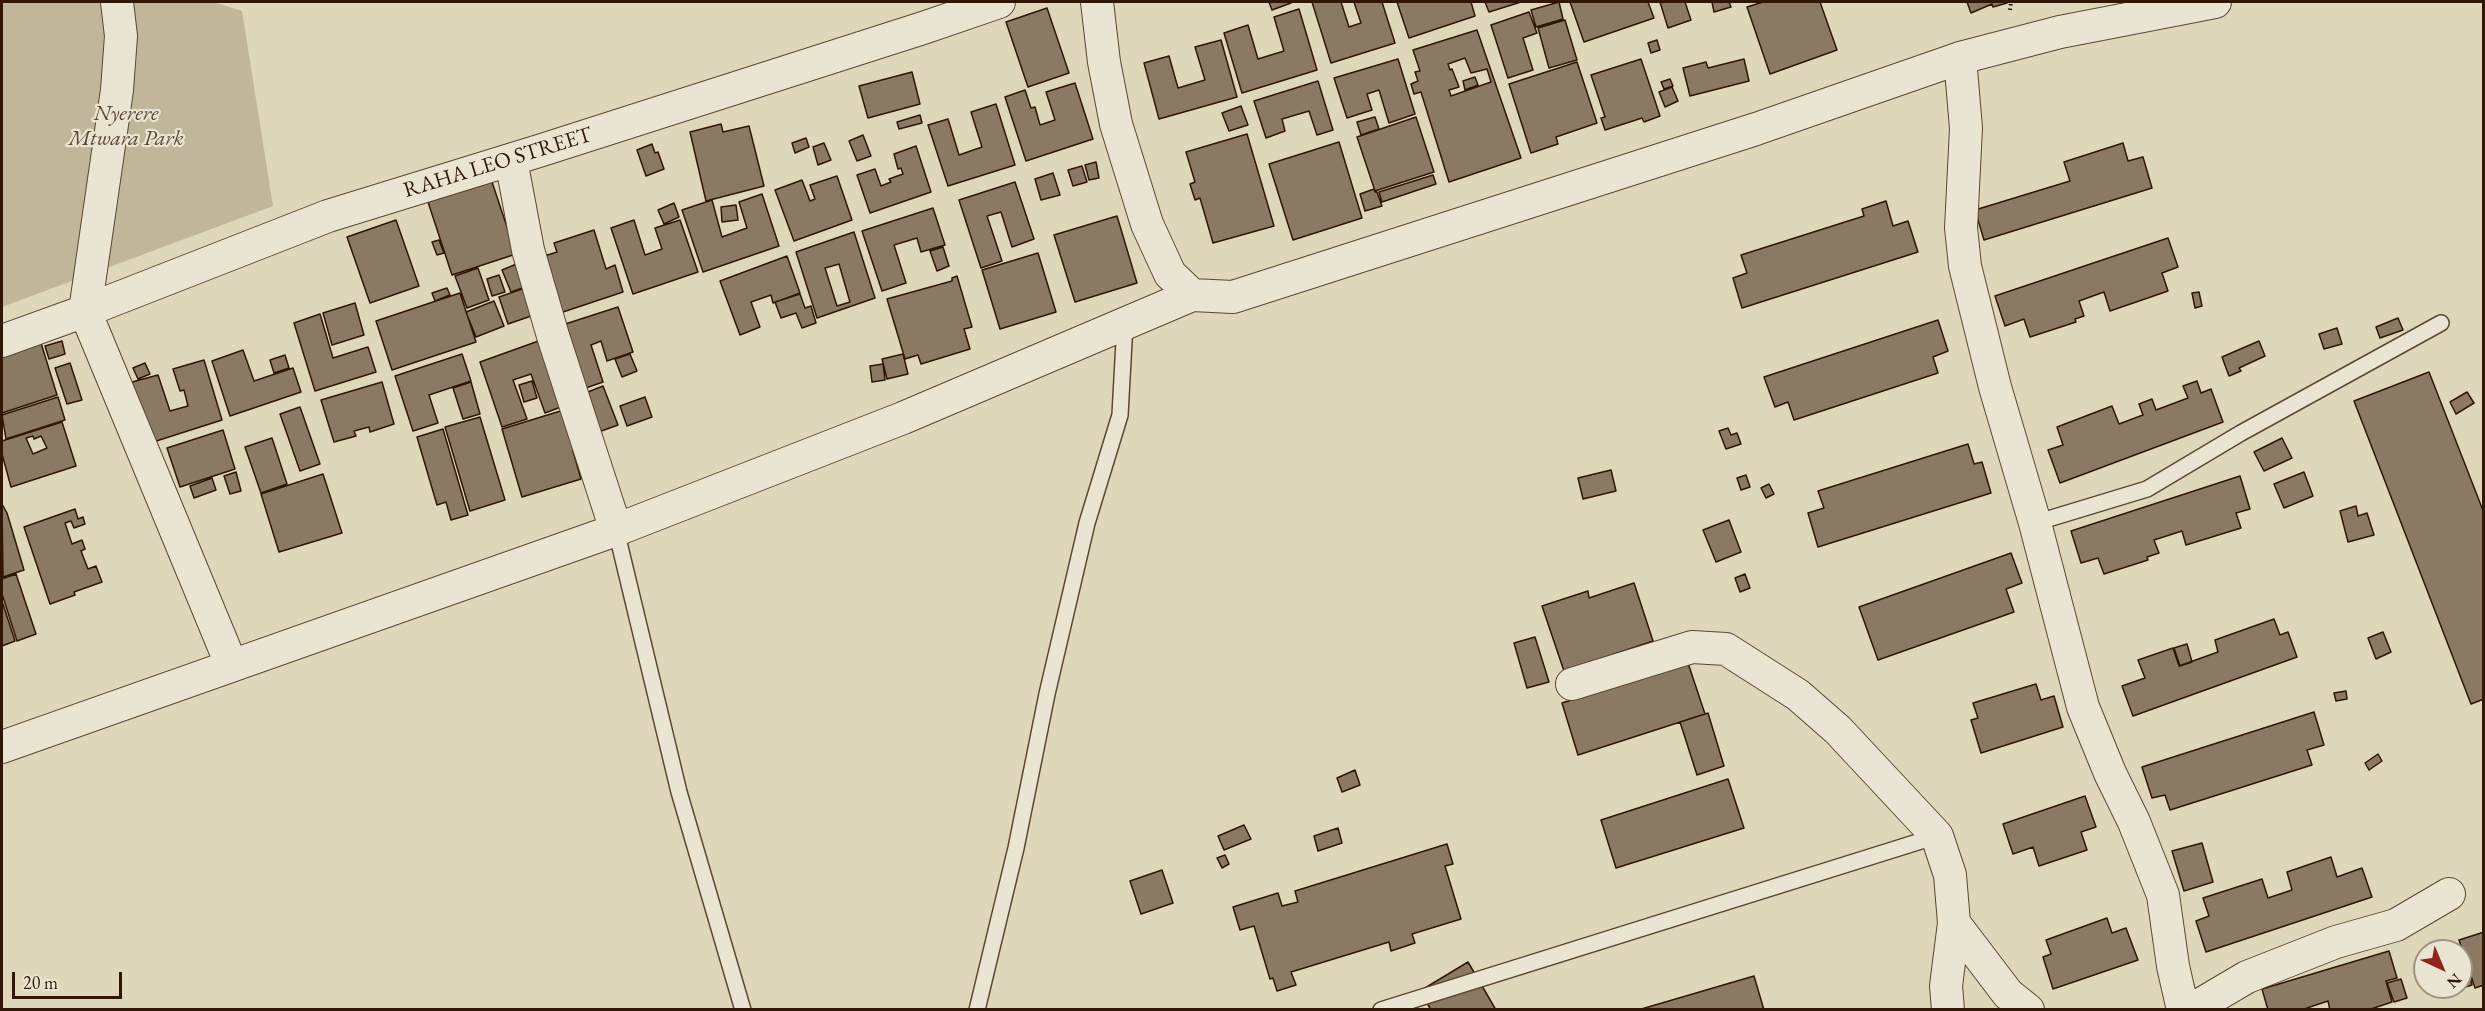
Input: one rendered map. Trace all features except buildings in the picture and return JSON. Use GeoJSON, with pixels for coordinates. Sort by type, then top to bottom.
{"type":"FeatureCollection","features":[{"type":"Feature","properties":{"kind":"street"},"geometry":{"type":"LineString","coordinates":[[117,2],[121,36],[117,90],[85,311],[231,664]]}},
{"type":"Feature","properties":{"kind":"street","name":"RAHA LEO STREET"},"geometry":{"type":"LineString","coordinates":[[2,341],[328,216],[511,160],[999,2]]}},
{"type":"Feature","properties":{"kind":"street"},"geometry":{"type":"LineString","coordinates":[[1097,2],[1104,62],[1116,124],[1147,224],[1170,274],[1192,295]]}},
{"type":"Feature","properties":{"kind":"street"},"geometry":{"type":"LineString","coordinates":[[2,747],[231,664],[616,530],[903,418],[1192,295],[1233,297],[1756,129],[1960,58],[2060,32],[2215,2]]}},
{"type":"Feature","properties":{"kind":"street"},"geometry":{"type":"LineString","coordinates":[[1960,58],[1966,128],[1961,228],[1965,267],[1995,387],[2035,523],[2083,707],[2163,894],[2173,966],[2183,1010]]}},
{"type":"Feature","properties":{"kind":"street"},"geometry":{"type":"LineString","coordinates":[[511,160],[531,261],[616,530]]}},
{"type":"Feature","properties":{"kind":"street"},"geometry":{"type":"LineString","coordinates":[[1572,684],[1692,647],[1726,650],[1798,695],[1838,730],[1937,836],[1950,875],[1954,923],[1946,986],[1948,1010]]}},
{"type":"Feature","properties":{"kind":"street"},"geometry":{"type":"LineString","coordinates":[[2191,1010],[2247,977],[2336,942],[2396,925],[2449,894]]}},
{"type":"Feature","properties":{"kind":"street"},"geometry":{"type":"LineString","coordinates":[[1954,923],[2008,994],[2028,1010]]}},
{"type":"Feature","properties":{"kind":"lane"},"geometry":{"type":"LineString","coordinates":[[977,1010],[1016,848],[1055,659],[1088,523],[1119,415],[1125,323]]}},
{"type":"Feature","properties":{"kind":"lane"},"geometry":{"type":"LineString","coordinates":[[2035,523],[2147,489],[2241,433],[2440,323]]}},
{"type":"Feature","properties":{"kind":"lane"},"geometry":{"type":"LineString","coordinates":[[616,530],[679,792],[743,1010]]}},
{"type":"Feature","properties":{"kind":"lane"},"geometry":{"type":"LineString","coordinates":[[1381,1010],[1937,836]]}},
{"type":"Feature","properties":{"kind":"green space","name":"Nyerere Mtwara Park"},"geometry":{"type":"Polygon","coordinates":[[[2,2],[213,2],[242,11],[273,206],[2,307],[2,2]]]}}]}
